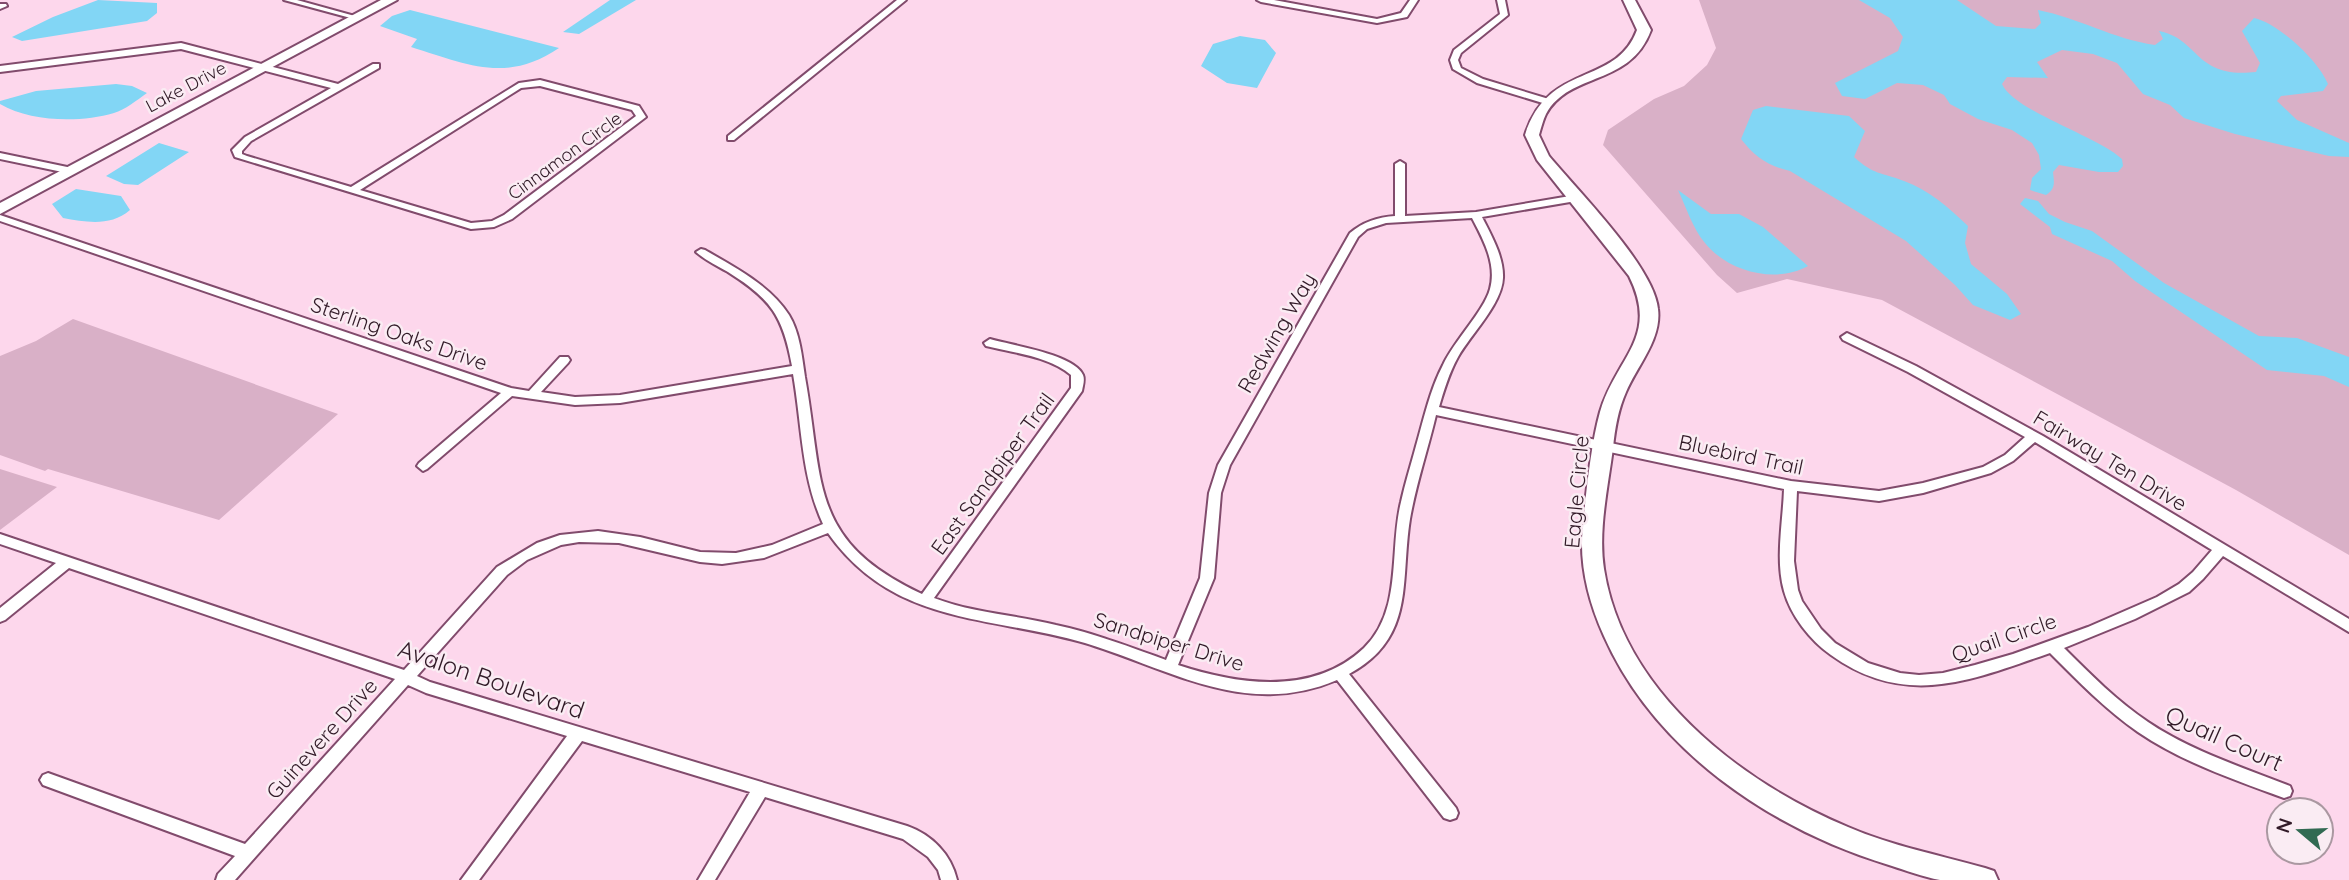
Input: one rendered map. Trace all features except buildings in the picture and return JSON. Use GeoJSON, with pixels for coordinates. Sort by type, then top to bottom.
{"type":"FeatureCollection","features":[{"type":"Feature","properties":{"kind":"street"},"geometry":{"type":"LineString","coordinates":[[288,0],[358,18]]}},
{"type":"Feature","properties":{"kind":"street","name":"Lake Drive"},"geometry":{"type":"LineString","coordinates":[[0,209],[391,0]]}},
{"type":"Feature","properties":{"kind":"street"},"geometry":{"type":"LineString","coordinates":[[731,138],[902,0]]}},
{"type":"Feature","properties":{"kind":"street"},"geometry":{"type":"LineString","coordinates":[[1261,0],[1377,21],[1404,15],[1414,0]]}},
{"type":"Feature","properties":{"kind":"street"},"geometry":{"type":"LineString","coordinates":[[1501,0],[1504,15],[1457,52],[1454,60],[1457,68],[1480,81],[1549,102]]}},
{"type":"Feature","properties":{"kind":"street","name":"Eagle Circle"},"geometry":{"type":"LineString","coordinates":[[1629,0],[1644,30],[1643,39],[1633,54],[1571,84],[1549,102],[1533,127],[1535,146],[1637,274],[1647,290],[1651,307],[1645,340],[1615,392],[1604,445],[1593,538],[1594,569],[1601,605],[1628,664],[1656,702],[1712,758],[1788,810],[1826,830],[1985,880]]}},
{"type":"Feature","properties":{"kind":"street"},"geometry":{"type":"LineString","coordinates":[[0,69],[181,46],[339,87]]}},
{"type":"Feature","properties":{"kind":"street"},"geometry":{"type":"LineString","coordinates":[[353,190],[244,158],[237,150],[248,139],[376,66]]}},
{"type":"Feature","properties":{"kind":"street","name":"Cinnamon Circle"},"geometry":{"type":"LineString","coordinates":[[540,83],[636,108],[640,112],[641,117],[635,125],[508,217],[494,224],[471,226],[353,190],[519,86],[540,83]]}},
{"type":"Feature","properties":{"kind":"street"},"geometry":{"type":"LineString","coordinates":[[0,156],[72,171]]}},
{"type":"Feature","properties":{"kind":"street"},"geometry":{"type":"LineString","coordinates":[[1400,164],[1400,219]]}},
{"type":"Feature","properties":{"kind":"street","name":"Redwing Way"},"geometry":{"type":"LineString","coordinates":[[1170,667],[1207,578],[1215,494],[1224,465],[1354,235],[1374,222],[1476,215],[1576,198]]}},
{"type":"Feature","properties":{"kind":"street","name":"Sandpiper Drive"},"geometry":{"type":"LineString","coordinates":[[701,252],[762,290],[785,319],[799,369],[815,489],[829,527],[846,548],[871,570],[925,601],[985,619],[1062,631],[1217,682],[1258,688],[1308,683],[1339,672],[1369,652],[1384,634],[1397,606],[1403,517],[1432,410],[1454,354],[1493,299],[1498,285],[1495,252],[1476,215]]}},
{"type":"Feature","properties":{"kind":"street","name":"Sterling Oaks Drive"},"geometry":{"type":"LineString","coordinates":[[0,218],[510,392],[575,401],[620,399],[799,369]]}},
{"type":"Feature","properties":{"kind":"street","name":"Fairway Ten Drive"},"geometry":{"type":"LineString","coordinates":[[1847,337],[1914,369],[2034,437],[2349,625]]}},
{"type":"Feature","properties":{"kind":"street","name":"East Sandpiper Trail"},"geometry":{"type":"LineString","coordinates":[[925,601],[1076,391],[1079,379],[1075,371],[1063,364],[990,343]]}},
{"type":"Feature","properties":{"kind":"street"},"geometry":{"type":"LineString","coordinates":[[532,395],[564,360]]}},
{"type":"Feature","properties":{"kind":"street"},"geometry":{"type":"LineString","coordinates":[[423,466],[510,392]]}},
{"type":"Feature","properties":{"kind":"street","name":"Bluebird Trail"},"geometry":{"type":"LineString","coordinates":[[1432,410],[1790,486],[1879,495],[1923,488],[1987,470],[2009,458],[2034,437]]}},
{"type":"Feature","properties":{"kind":"street","name":"Quail Circle"},"geometry":{"type":"LineString","coordinates":[[1790,486],[1788,576],[1793,600],[1807,624],[1827,647],[1885,675],[1919,681],[1954,678],[2147,608],[2186,587],[2220,550]]}},
{"type":"Feature","properties":{"kind":"street","name":"Guinevere Drive"},"geometry":{"type":"LineString","coordinates":[[224,880],[502,571],[523,554],[545,544],[594,534],[619,537],[700,558],[721,559],[770,552],[829,527]]}},
{"type":"Feature","properties":{"kind":"street","name":"Avalon Boulevard"},"geometry":{"type":"LineString","coordinates":[[0,539],[406,677],[426,687],[907,833],[929,846],[947,868],[949,880]]}},
{"type":"Feature","properties":{"kind":"street"},"geometry":{"type":"LineString","coordinates":[[0,616],[67,562]]}},
{"type":"Feature","properties":{"kind":"street","name":"Quail Court"},"geometry":{"type":"LineString","coordinates":[[2051,645],[2101,695],[2145,728],[2198,756],[2284,791]]}},
{"type":"Feature","properties":{"kind":"street"},"geometry":{"type":"LineString","coordinates":[[1339,672],[1450,813]]}},
{"type":"Feature","properties":{"kind":"street"},"geometry":{"type":"LineString","coordinates":[[469,880],[578,734]]}},
{"type":"Feature","properties":{"kind":"street"},"geometry":{"type":"LineString","coordinates":[[47,780],[248,853]]}},
{"type":"Feature","properties":{"kind":"street"},"geometry":{"type":"LineString","coordinates":[[706,880],[761,789]]}},
{"type":"Feature","properties":{"kind":"shaded area"},"geometry":{"type":"Polygon","coordinates":[[[1699,0],[2349,0],[2349,555],[2236,490],[1882,300],[1787,279],[1737,293],[1717,275],[1603,145],[1608,130],[1654,99],[1684,86],[1707,65],[1716,48],[1699,0]]]}},
{"type":"Feature","properties":{"kind":"shaded area"},"geometry":{"type":"Polygon","coordinates":[[[73,319],[338,414],[219,520],[48,469],[45,471],[0,455],[0,356],[36,341],[73,319]]]}},
{"type":"Feature","properties":{"kind":"shaded area"},"geometry":{"type":"Polygon","coordinates":[[[0,469],[57,487],[0,530],[0,469]]]}},
{"type":"Feature","properties":{"kind":"water"},"geometry":{"type":"Polygon","coordinates":[[[98,0],[157,3],[157,13],[147,21],[22,41],[12,37],[53,17],[98,0]]]}},
{"type":"Feature","properties":{"kind":"water"},"geometry":{"type":"Polygon","coordinates":[[[610,0],[636,0],[579,34],[563,32],[610,0]]]}},
{"type":"Feature","properties":{"kind":"water"},"geometry":{"type":"Polygon","coordinates":[[[1859,0],[1957,0],[1996,26],[2035,29],[2041,23],[2038,10],[2155,45],[2163,39],[2159,31],[2183,42],[2220,70],[2236,73],[2256,72],[2260,63],[2242,31],[2254,18],[2264,21],[2307,54],[2328,84],[2323,91],[2281,96],[2277,101],[2297,120],[2349,143],[2349,157],[2329,156],[2235,134],[2184,118],[2170,105],[2143,94],[2117,63],[2093,54],[2062,50],[2037,62],[2048,78],[2007,77],[2002,84],[2009,94],[2022,104],[2110,150],[2122,159],[2123,166],[2118,172],[2099,172],[2059,165],[2053,172],[2054,185],[2049,193],[2046,195],[2030,190],[2032,178],[2041,169],[2039,155],[2032,143],[2012,130],[1978,119],[1950,104],[1944,95],[1923,85],[1897,83],[1865,99],[1842,96],[1835,83],[1898,51],[1903,37],[1890,18],[1859,0]]]}},
{"type":"Feature","properties":{"kind":"water"},"geometry":{"type":"Polygon","coordinates":[[[410,10],[559,48],[540,59],[521,65],[503,68],[468,64],[411,47],[417,39],[380,26],[392,16],[410,10]]]}},
{"type":"Feature","properties":{"kind":"water"},"geometry":{"type":"Polygon","coordinates":[[[1240,36],[1265,40],[1276,53],[1257,88],[1227,83],[1201,66],[1213,44],[1240,36]]]}},
{"type":"Feature","properties":{"kind":"water"},"geometry":{"type":"Polygon","coordinates":[[[116,84],[132,86],[147,93],[118,112],[86,118],[41,117],[0,104],[0,101],[36,91],[116,84]]]}},
{"type":"Feature","properties":{"kind":"water"},"geometry":{"type":"Polygon","coordinates":[[[1766,106],[1849,116],[1865,131],[1854,157],[1872,170],[1922,189],[1968,226],[1965,243],[1971,264],[2007,294],[2021,314],[2010,320],[1973,305],[1906,241],[1790,171],[1757,156],[1741,139],[1753,110],[1766,106]]]}},
{"type":"Feature","properties":{"kind":"water"},"geometry":{"type":"Polygon","coordinates":[[[159,143],[189,152],[138,185],[124,184],[106,176],[159,143]]]}},
{"type":"Feature","properties":{"kind":"water"},"geometry":{"type":"Polygon","coordinates":[[[76,189],[121,196],[130,210],[106,221],[89,222],[63,218],[52,204],[76,189]]]}},
{"type":"Feature","properties":{"kind":"water"},"geometry":{"type":"Polygon","coordinates":[[[1678,190],[1711,214],[1739,214],[1763,227],[1808,266],[1782,274],[1767,274],[1739,268],[1726,261],[1705,243],[1693,225],[1678,190]]]}},
{"type":"Feature","properties":{"kind":"water"},"geometry":{"type":"Polygon","coordinates":[[[2025,198],[2038,201],[2049,214],[2065,222],[2092,231],[2164,283],[2259,336],[2297,338],[2349,357],[2349,387],[2324,376],[2267,370],[2135,281],[2112,261],[2052,234],[2050,227],[2020,204],[2025,198]]]}}]}
